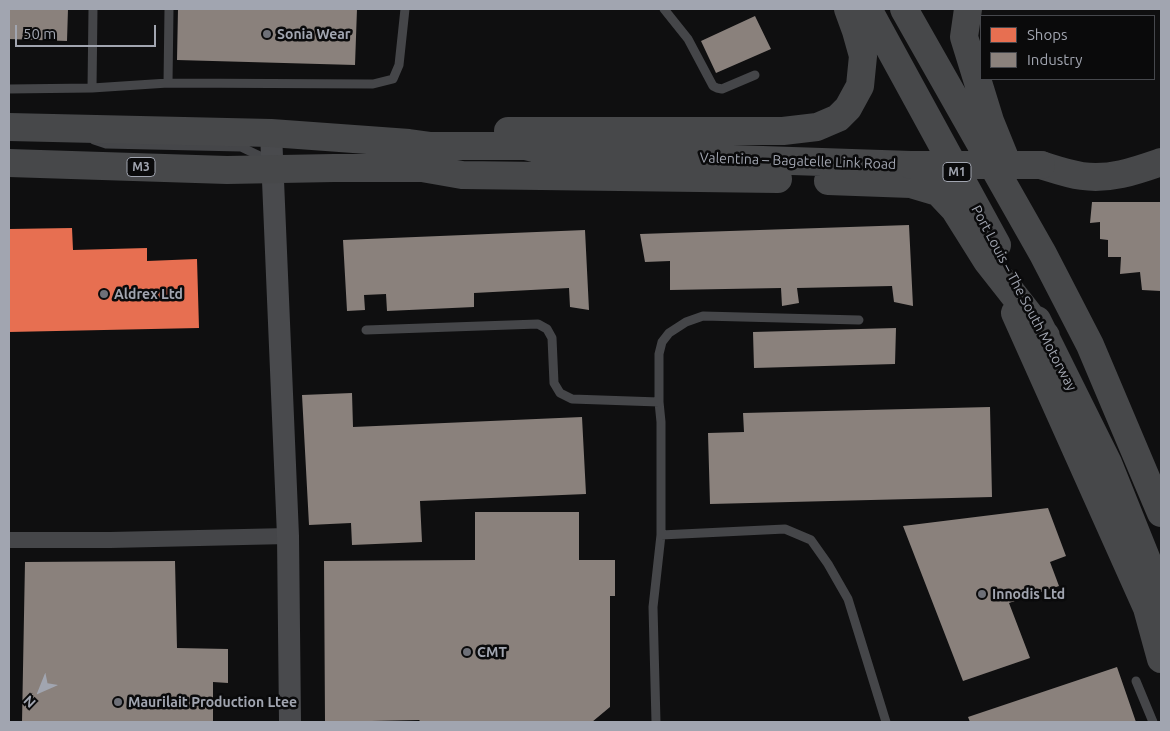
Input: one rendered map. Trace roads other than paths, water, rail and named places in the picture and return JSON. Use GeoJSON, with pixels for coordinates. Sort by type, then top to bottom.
{"type":"FeatureCollection","features":[{"type":"Feature","properties":{"kind":"highway"},"geometry":{"type":"LineString","coordinates":[[409,142],[432,132],[782,131],[817,127],[838,118],[848,108],[860,86],[863,56],[848,9]]}},
{"type":"Feature","properties":{"kind":"highway","name":"Port Louis – The South Motorway"},"geometry":{"type":"LineString","coordinates":[[868,9],[1046,336],[1108,463],[1140,541],[1154,602]]}},
{"type":"Feature","properties":{"kind":"highway","name":"M1"},"geometry":{"type":"LineString","coordinates":[[904,9],[1043,254],[1090,345],[1161,513]]}},
{"type":"Feature","properties":{"kind":"highway"},"geometry":{"type":"LineString","coordinates":[[968,9],[964,37],[990,121],[1043,254]]}},
{"type":"Feature","properties":{"kind":"highway"},"geometry":{"type":"LineString","coordinates":[[9,128],[271,133],[409,142],[431,146],[525,146],[554,153]]}},
{"type":"Feature","properties":{"kind":"highway"},"geometry":{"type":"LineString","coordinates":[[1041,165],[1113,160],[1145,153],[1161,146]]}},
{"type":"Feature","properties":{"kind":"highway"},"geometry":{"type":"LineString","coordinates":[[273,169],[422,168],[463,161],[526,159],[554,153]]}},
{"type":"Feature","properties":{"kind":"highway","name":"Valentina – Bagatelle Link Road"},"geometry":{"type":"LineString","coordinates":[[554,153],[911,165],[1041,165]]}},
{"type":"Feature","properties":{"kind":"highway"},"geometry":{"type":"LineString","coordinates":[[1041,165],[1081,176],[1101,177],[1130,173],[1161,162]]}},
{"type":"Feature","properties":{"kind":"highway","name":"M3"},"geometry":{"type":"LineString","coordinates":[[9,163],[227,170],[273,169]]}},
{"type":"Feature","properties":{"kind":"highway"},"geometry":{"type":"LineString","coordinates":[[422,168],[462,175],[776,179],[911,184],[938,192],[955,210],[987,262],[1046,336]]}},
{"type":"Feature","properties":{"kind":"highway"},"geometry":{"type":"LineString","coordinates":[[998,275],[1154,602],[1161,659]]}},
{"type":"Feature","properties":{"kind":"street"},"geometry":{"type":"LineString","coordinates":[[271,133],[288,536],[290,722]]}},
{"type":"Feature","properties":{"kind":"street"},"geometry":{"type":"LineString","coordinates":[[9,540],[288,536]]}},
{"type":"Feature","properties":{"kind":"lane"},"geometry":{"type":"LineString","coordinates":[[92,88],[93,9]]}},
{"type":"Feature","properties":{"kind":"lane"},"geometry":{"type":"LineString","coordinates":[[168,83],[169,9]]}},
{"type":"Feature","properties":{"kind":"lane"},"geometry":{"type":"LineString","coordinates":[[9,89],[92,88],[168,83],[373,84],[394,79],[400,65],[405,9]]}},
{"type":"Feature","properties":{"kind":"lane"},"geometry":{"type":"LineString","coordinates":[[664,9],[688,39],[713,86],[722,89],[755,75]]}},
{"type":"Feature","properties":{"kind":"lane"},"geometry":{"type":"LineString","coordinates":[[56,128],[106,144],[241,147],[262,157],[273,169]]}},
{"type":"Feature","properties":{"kind":"lane"},"geometry":{"type":"LineString","coordinates":[[656,722],[653,607],[661,535],[661,422],[658,354],[662,342],[669,333],[686,322],[703,316],[859,320]]}},
{"type":"Feature","properties":{"kind":"lane"},"geometry":{"type":"LineString","coordinates":[[366,330],[538,324],[547,329],[552,338],[554,382],[560,393],[572,399],[659,402]]}},
{"type":"Feature","properties":{"kind":"lane"},"geometry":{"type":"LineString","coordinates":[[661,535],[785,530],[811,540],[828,564],[848,599],[886,722]]}},
{"type":"Feature","properties":{"kind":"lane"},"geometry":{"type":"LineString","coordinates":[[1136,681],[1153,722]]}},
{"type":"Feature","properties":{"kind":"place","name":"Sonia Wear"},"geometry":{"type":"Point","coordinates":[267,34]}},
{"type":"Feature","properties":{"kind":"place","name":"Aldrex Ltd"},"geometry":{"type":"Point","coordinates":[104,294]}},
{"type":"Feature","properties":{"kind":"place","name":"Innodis Ltd"},"geometry":{"type":"Point","coordinates":[982,594]}},
{"type":"Feature","properties":{"kind":"place","name":"CMT"},"geometry":{"type":"Point","coordinates":[467,652]}},
{"type":"Feature","properties":{"kind":"place","name":"Maurilait Production Ltee"},"geometry":{"type":"Point","coordinates":[118,702]}}]}
